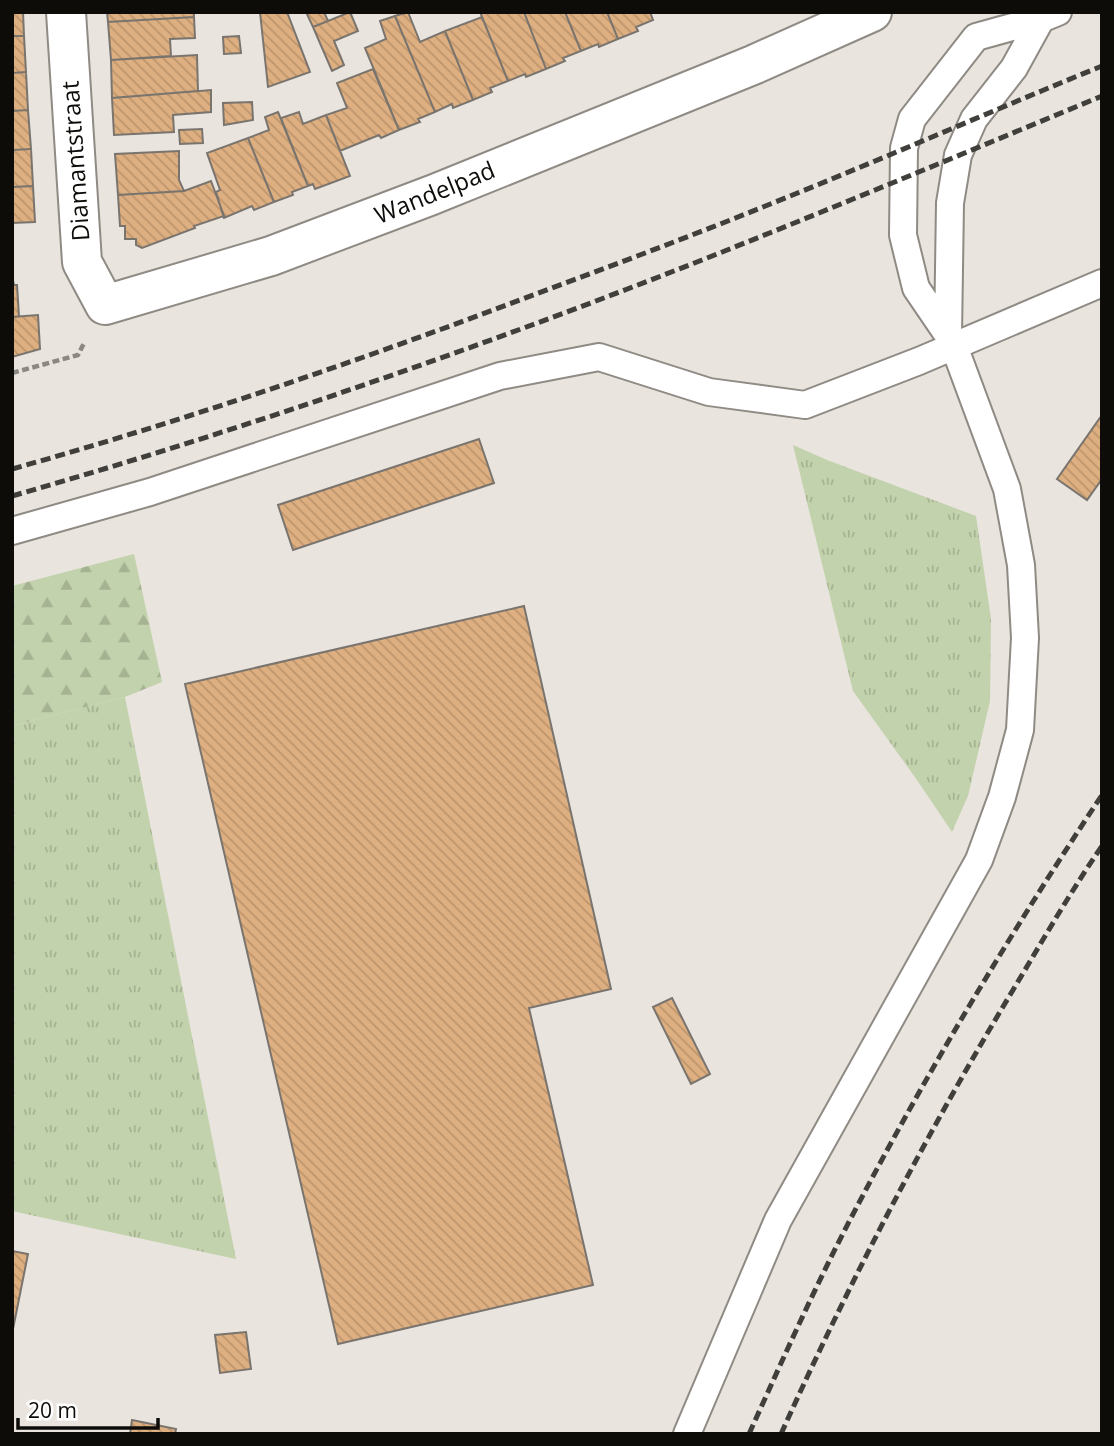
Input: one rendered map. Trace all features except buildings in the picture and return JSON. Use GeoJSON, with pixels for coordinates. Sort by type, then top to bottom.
{"type":"FeatureCollection","features":[{"type":"Feature","properties":{"kind":"street","name":"Diamantstraat"},"geometry":{"type":"LineString","coordinates":[[66,12],[82,261],[105,304]]}},
{"type":"Feature","properties":{"kind":"street","name":"Wandelpad"},"geometry":{"type":"LineString","coordinates":[[105,304],[283,252],[432,195],[753,65],[872,12]]}},
{"type":"Feature","properties":{"kind":"lane"},"geometry":{"type":"LineString","coordinates":[[951,340],[948,280],[950,203],[958,155],[974,119],[1014,68],[1049,16]]}},
{"type":"Feature","properties":{"kind":"lane"},"geometry":{"type":"LineString","coordinates":[[687,1434],[778,1220],[979,860],[1002,797],[1020,730],[1026,639],[1021,565],[1007,489],[951,340],[916,288],[903,235],[904,148],[912,119],[975,37],[1049,16]]}},
{"type":"Feature","properties":{"kind":"lane"},"geometry":{"type":"LineString","coordinates":[[12,531],[150,492],[500,376],[599,357],[709,392],[805,405],[951,340],[1102,283]]}},
{"type":"Feature","properties":{"kind":"path"},"geometry":{"type":"LineString","coordinates":[[12,373],[78,355],[105,304]]}},
{"type":"Feature","properties":{"kind":"green space"},"geometry":{"type":"Polygon","coordinates":[[[793,445],[976,516],[991,619],[990,701],[968,796],[952,832],[853,691],[793,445]]]}},
{"type":"Feature","properties":{"kind":"green space"},"geometry":{"type":"Polygon","coordinates":[[[134,554],[162,682],[125,697],[12,726],[12,586],[134,554]]]}},
{"type":"Feature","properties":{"kind":"green space"},"geometry":{"type":"Polygon","coordinates":[[[125,697],[236,1259],[12,1211],[12,726],[125,697]]]}},
{"type":"Feature","properties":{"kind":"railway"},"geometry":{"type":"LineString","coordinates":[[12,469],[215,407],[483,314],[769,205],[1102,66]]}},
{"type":"Feature","properties":{"kind":"railway"},"geometry":{"type":"LineString","coordinates":[[12,496],[274,415],[532,325],[752,240],[1102,96]]}},
{"type":"Feature","properties":{"kind":"railway"},"geometry":{"type":"LineString","coordinates":[[749,1434],[824,1271],[909,1110],[1035,898],[1102,795]]}},
{"type":"Feature","properties":{"kind":"railway"},"geometry":{"type":"LineString","coordinates":[[781,1434],[861,1266],[918,1156],[1010,995],[1102,846]]}}]}
